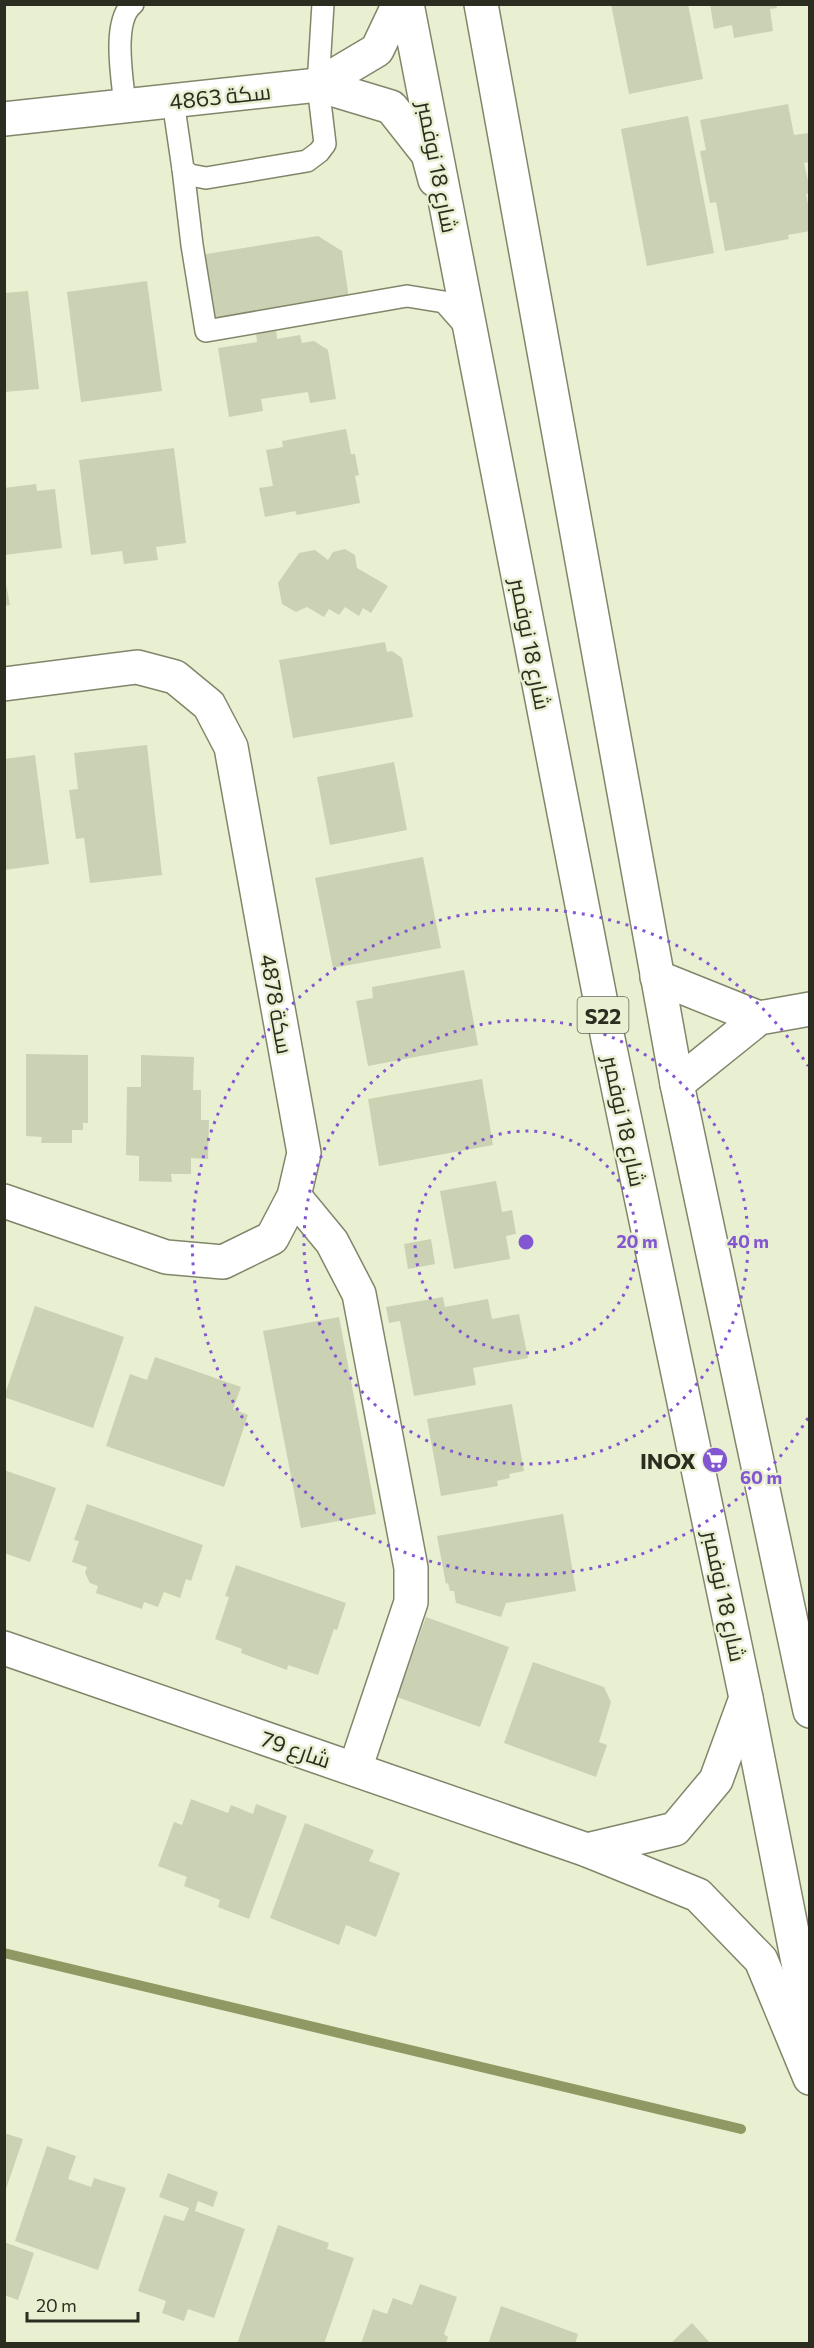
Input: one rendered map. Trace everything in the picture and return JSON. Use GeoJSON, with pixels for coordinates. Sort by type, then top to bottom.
{"type":"FeatureCollection","features":[{"type":"Feature","properties":{"kind":"street","name":"سكة 4863"},"geometry":{"type":"LineString","coordinates":[[4,119],[318,85],[377,50],[396,10],[396,4]]}},
{"type":"Feature","properties":{"kind":"street","name":"شارع 18 نوفمبر"},"geometry":{"type":"LineString","coordinates":[[407,4],[608,1039],[746,1698],[810,2023]]}},
{"type":"Feature","properties":{"kind":"street","name":"S22"},"geometry":{"type":"LineString","coordinates":[[481,4],[677,1084],[810,1711]]}},
{"type":"Feature","properties":{"kind":"street"},"geometry":{"type":"LineString","coordinates":[[318,85],[391,107],[428,154],[452,240]]}},
{"type":"Feature","properties":{"kind":"street","name":"سكة 4878"},"geometry":{"type":"LineString","coordinates":[[4,684],[137,667],[175,677],[209,705],[231,747],[304,1152],[294,1196],[272,1238],[223,1262],[166,1257],[4,1201]]}},
{"type":"Feature","properties":{"kind":"street"},"geometry":{"type":"LineString","coordinates":[[657,977],[759,1018]]}},
{"type":"Feature","properties":{"kind":"street"},"geometry":{"type":"LineString","coordinates":[[677,1084],[759,1018],[810,1009]]}},
{"type":"Feature","properties":{"kind":"street"},"geometry":{"type":"LineString","coordinates":[[294,1196],[332,1242],[358,1294],[411,1568],[411,1602],[355,1769]]}},
{"type":"Feature","properties":{"kind":"street","name":"79 شارع"},"geometry":{"type":"LineString","coordinates":[[4,1648],[587,1850],[698,1895],[760,1960],[810,2078]]}},
{"type":"Feature","properties":{"kind":"street"},"geometry":{"type":"LineString","coordinates":[[587,1850],[675,1829],[716,1780],[746,1698]]}},
{"type":"Feature","properties":{"kind":"lane"},"geometry":{"type":"LineString","coordinates":[[125,106],[120,31],[129,7],[133,4]]}},
{"type":"Feature","properties":{"kind":"lane"},"geometry":{"type":"LineString","coordinates":[[183,169],[190,176],[206,178],[307,161],[319,152],[325,144],[318,85],[323,4]]}},
{"type":"Feature","properties":{"kind":"lane"},"geometry":{"type":"LineString","coordinates":[[172,101],[206,331],[407,296],[444,302],[469,330]]}},
{"type":"Feature","properties":{"kind":"building"},"geometry":{"type":"Polygon","coordinates":[[[611,4],[688,4],[703,79],[629,94],[611,4]]]}},
{"type":"Feature","properties":{"kind":"building"},"geometry":{"type":"Polygon","coordinates":[[[710,4],[776,4],[777,8],[770,9],[773,31],[734,38],[732,25],[714,29],[710,4]]]}},
{"type":"Feature","properties":{"kind":"building"},"geometry":{"type":"Polygon","coordinates":[[[788,104],[794,135],[809,133],[810,137],[810,162],[804,163],[810,190],[810,193],[806,194],[810,214],[810,231],[788,235],[789,239],[725,251],[716,202],[710,203],[700,151],[706,150],[700,120],[788,104]]]}},
{"type":"Feature","properties":{"kind":"building"},"geometry":{"type":"Polygon","coordinates":[[[688,116],[714,253],[647,266],[621,129],[688,116]]]}},
{"type":"Feature","properties":{"kind":"building"},"geometry":{"type":"Polygon","coordinates":[[[318,236],[342,251],[349,299],[211,322],[200,255],[318,236]]]}},
{"type":"Feature","properties":{"kind":"building"},"geometry":{"type":"Polygon","coordinates":[[[147,281],[162,391],[81,402],[67,292],[147,281]]]}},
{"type":"Feature","properties":{"kind":"building"},"geometry":{"type":"Polygon","coordinates":[[[28,291],[39,389],[4,392],[4,293],[28,291]]]}},
{"type":"Feature","properties":{"kind":"building"},"geometry":{"type":"Polygon","coordinates":[[[276,329],[277,339],[300,335],[302,343],[314,341],[328,350],[336,399],[310,403],[308,392],[261,399],[263,411],[229,417],[218,348],[257,342],[256,333],[276,329]]]}},
{"type":"Feature","properties":{"kind":"building"},"geometry":{"type":"Polygon","coordinates":[[[346,429],[351,454],[355,454],[359,475],[355,476],[360,503],[297,515],[295,511],[265,517],[259,488],[273,486],[266,450],[283,447],[282,441],[346,429]]]}},
{"type":"Feature","properties":{"kind":"building"},"geometry":{"type":"Polygon","coordinates":[[[174,448],[186,543],[156,547],[158,560],[124,564],[122,551],[91,555],[79,460],[174,448]]]}},
{"type":"Feature","properties":{"kind":"building"},"geometry":{"type":"Polygon","coordinates":[[[36,484],[37,491],[55,489],[62,548],[4,555],[4,488],[36,484]]]}},
{"type":"Feature","properties":{"kind":"building"},"geometry":{"type":"Polygon","coordinates":[[[345,549],[355,555],[357,568],[388,586],[371,613],[363,608],[359,616],[345,607],[339,615],[329,609],[324,617],[307,607],[296,612],[282,604],[278,583],[299,553],[315,550],[328,560],[333,552],[345,549]]]}},
{"type":"Feature","properties":{"kind":"building"},"geometry":{"type":"Polygon","coordinates":[[[4,574],[10,605],[4,606],[4,574]]]}},
{"type":"Feature","properties":{"kind":"building"},"geometry":{"type":"Polygon","coordinates":[[[385,642],[387,652],[392,651],[402,658],[413,717],[293,738],[279,660],[385,642]]]}},
{"type":"Feature","properties":{"kind":"building"},"geometry":{"type":"Polygon","coordinates":[[[147,745],[162,875],[90,883],[84,838],[76,839],[69,790],[78,789],[74,753],[147,745]]]}},
{"type":"Feature","properties":{"kind":"building"},"geometry":{"type":"Polygon","coordinates":[[[35,755],[49,864],[4,870],[4,759],[35,755]]]}},
{"type":"Feature","properties":{"kind":"building"},"geometry":{"type":"Polygon","coordinates":[[[394,762],[407,830],[330,845],[317,777],[394,762]]]}},
{"type":"Feature","properties":{"kind":"building"},"geometry":{"type":"Polygon","coordinates":[[[423,857],[441,948],[333,968],[315,878],[423,857]]]}},
{"type":"Feature","properties":{"kind":"building"},"geometry":{"type":"Polygon","coordinates":[[[464,970],[478,1045],[368,1066],[356,1001],[373,998],[372,987],[464,970]]]}},
{"type":"Feature","properties":{"kind":"building"},"geometry":{"type":"Polygon","coordinates":[[[26,1054],[88,1055],[88,1123],[83,1123],[83,1130],[72,1130],[72,1143],[41,1143],[42,1137],[26,1136],[26,1054]]]}},
{"type":"Feature","properties":{"kind":"building"},"geometry":{"type":"Polygon","coordinates":[[[141,1055],[194,1057],[193,1090],[201,1090],[201,1120],[209,1120],[208,1159],[191,1158],[191,1174],[171,1174],[172,1182],[139,1181],[139,1156],[126,1155],[127,1087],[141,1087],[141,1055]]]}},
{"type":"Feature","properties":{"kind":"building"},"geometry":{"type":"Polygon","coordinates":[[[482,1079],[493,1145],[379,1166],[368,1099],[482,1079]]]}},
{"type":"Feature","properties":{"kind":"building"},"geometry":{"type":"Polygon","coordinates":[[[496,1181],[502,1212],[512,1210],[516,1234],[506,1236],[510,1259],[454,1269],[440,1191],[496,1181]]]}},
{"type":"Feature","properties":{"kind":"building"},"geometry":{"type":"Polygon","coordinates":[[[431,1239],[435,1264],[408,1269],[404,1244],[431,1239]]]}},
{"type":"Feature","properties":{"kind":"building"},"geometry":{"type":"Polygon","coordinates":[[[443,1297],[445,1307],[488,1299],[492,1319],[519,1314],[528,1358],[473,1368],[476,1385],[414,1396],[400,1321],[389,1323],[386,1307],[443,1297]]]}},
{"type":"Feature","properties":{"kind":"building"},"geometry":{"type":"Polygon","coordinates":[[[35,1306],[124,1337],[93,1428],[4,1397],[35,1306]]]}},
{"type":"Feature","properties":{"kind":"building"},"geometry":{"type":"Polygon","coordinates":[[[339,1317],[376,1514],[301,1528],[263,1331],[339,1317]]]}},
{"type":"Feature","properties":{"kind":"building"},"geometry":{"type":"Polygon","coordinates":[[[155,1357],[241,1387],[233,1409],[248,1415],[224,1487],[106,1446],[130,1374],[147,1380],[155,1357]]]}},
{"type":"Feature","properties":{"kind":"building"},"geometry":{"type":"Polygon","coordinates":[[[512,1404],[524,1471],[509,1474],[510,1478],[497,1481],[498,1486],[441,1496],[427,1419],[512,1404]]]}},
{"type":"Feature","properties":{"kind":"building"},"geometry":{"type":"Polygon","coordinates":[[[4,1470],[56,1488],[30,1562],[4,1553],[4,1470]]]}},
{"type":"Feature","properties":{"kind":"building"},"geometry":{"type":"Polygon","coordinates":[[[87,1504],[203,1545],[191,1581],[186,1579],[180,1598],[164,1592],[158,1607],[144,1602],[142,1609],[96,1593],[98,1586],[90,1583],[85,1573],[87,1567],[72,1562],[79,1541],[74,1540],[87,1504]]]}},
{"type":"Feature","properties":{"kind":"building"},"geometry":{"type":"Polygon","coordinates":[[[563,1514],[576,1591],[506,1603],[501,1617],[456,1603],[454,1591],[450,1591],[448,1583],[446,1584],[437,1536],[563,1514]]]}},
{"type":"Feature","properties":{"kind":"building"},"geometry":{"type":"Polygon","coordinates":[[[236,1565],[346,1603],[318,1675],[288,1665],[287,1670],[241,1653],[242,1649],[215,1639],[229,1597],[225,1596],[236,1565]]]}},
{"type":"Feature","properties":{"kind":"building"},"geometry":{"type":"Polygon","coordinates":[[[426,1617],[509,1647],[480,1727],[397,1697],[426,1617]]]}},
{"type":"Feature","properties":{"kind":"building"},"geometry":{"type":"Polygon","coordinates":[[[533,1662],[604,1687],[611,1702],[599,1742],[607,1745],[596,1777],[504,1743],[533,1662]]]}},
{"type":"Feature","properties":{"kind":"building"},"geometry":{"type":"Polygon","coordinates":[[[191,1799],[228,1813],[231,1805],[253,1814],[256,1804],[287,1816],[249,1919],[218,1907],[220,1900],[184,1886],[187,1877],[158,1866],[174,1822],[182,1825],[191,1799]]]}},
{"type":"Feature","properties":{"kind":"building"},"geometry":{"type":"Polygon","coordinates":[[[305,1823],[374,1850],[369,1861],[400,1873],[376,1937],[346,1925],[339,1945],[270,1918],[305,1823]]]}},
{"type":"Feature","properties":{"kind":"building"},"geometry":{"type":"Polygon","coordinates":[[[4,2133],[23,2139],[5,2192],[4,2192],[4,2133]]]}},
{"type":"Feature","properties":{"kind":"building"},"geometry":{"type":"Polygon","coordinates":[[[47,2146],[76,2156],[68,2179],[91,2187],[94,2178],[126,2188],[98,2270],[15,2241],[47,2146]]]}},
{"type":"Feature","properties":{"kind":"building"},"geometry":{"type":"Polygon","coordinates":[[[168,2173],[218,2192],[213,2207],[198,2201],[195,2211],[245,2229],[214,2318],[188,2309],[184,2321],[162,2313],[166,2301],[138,2291],[164,2215],[184,2221],[189,2208],[159,2197],[168,2173]]]}},
{"type":"Feature","properties":{"kind":"building"},"geometry":{"type":"Polygon","coordinates":[[[278,2225],[329,2243],[327,2249],[354,2258],[324,2344],[237,2344],[278,2225]]]}},
{"type":"Feature","properties":{"kind":"building"},"geometry":{"type":"Polygon","coordinates":[[[4,2242],[34,2253],[18,2300],[4,2295],[4,2242]]]}},
{"type":"Feature","properties":{"kind":"building"},"geometry":{"type":"Polygon","coordinates":[[[420,2284],[457,2297],[444,2334],[448,2337],[446,2344],[361,2344],[373,2309],[387,2314],[393,2298],[412,2305],[420,2284]]]}},
{"type":"Feature","properties":{"kind":"building"},"geometry":{"type":"Polygon","coordinates":[[[501,2306],[578,2334],[575,2344],[488,2344],[501,2306]]]}},
{"type":"Feature","properties":{"kind":"building"},"geometry":{"type":"Polygon","coordinates":[[[692,2323],[711,2344],[670,2344],[692,2323]]]}},
{"type":"Feature","properties":{"kind":"waterway"},"geometry":{"type":"LineString","coordinates":[[4,1953],[741,2129]]}},
{"type":"Feature","properties":{"kind":"place","name":"INOX"},"geometry":{"type":"Point","coordinates":[715,1460]}}]}
